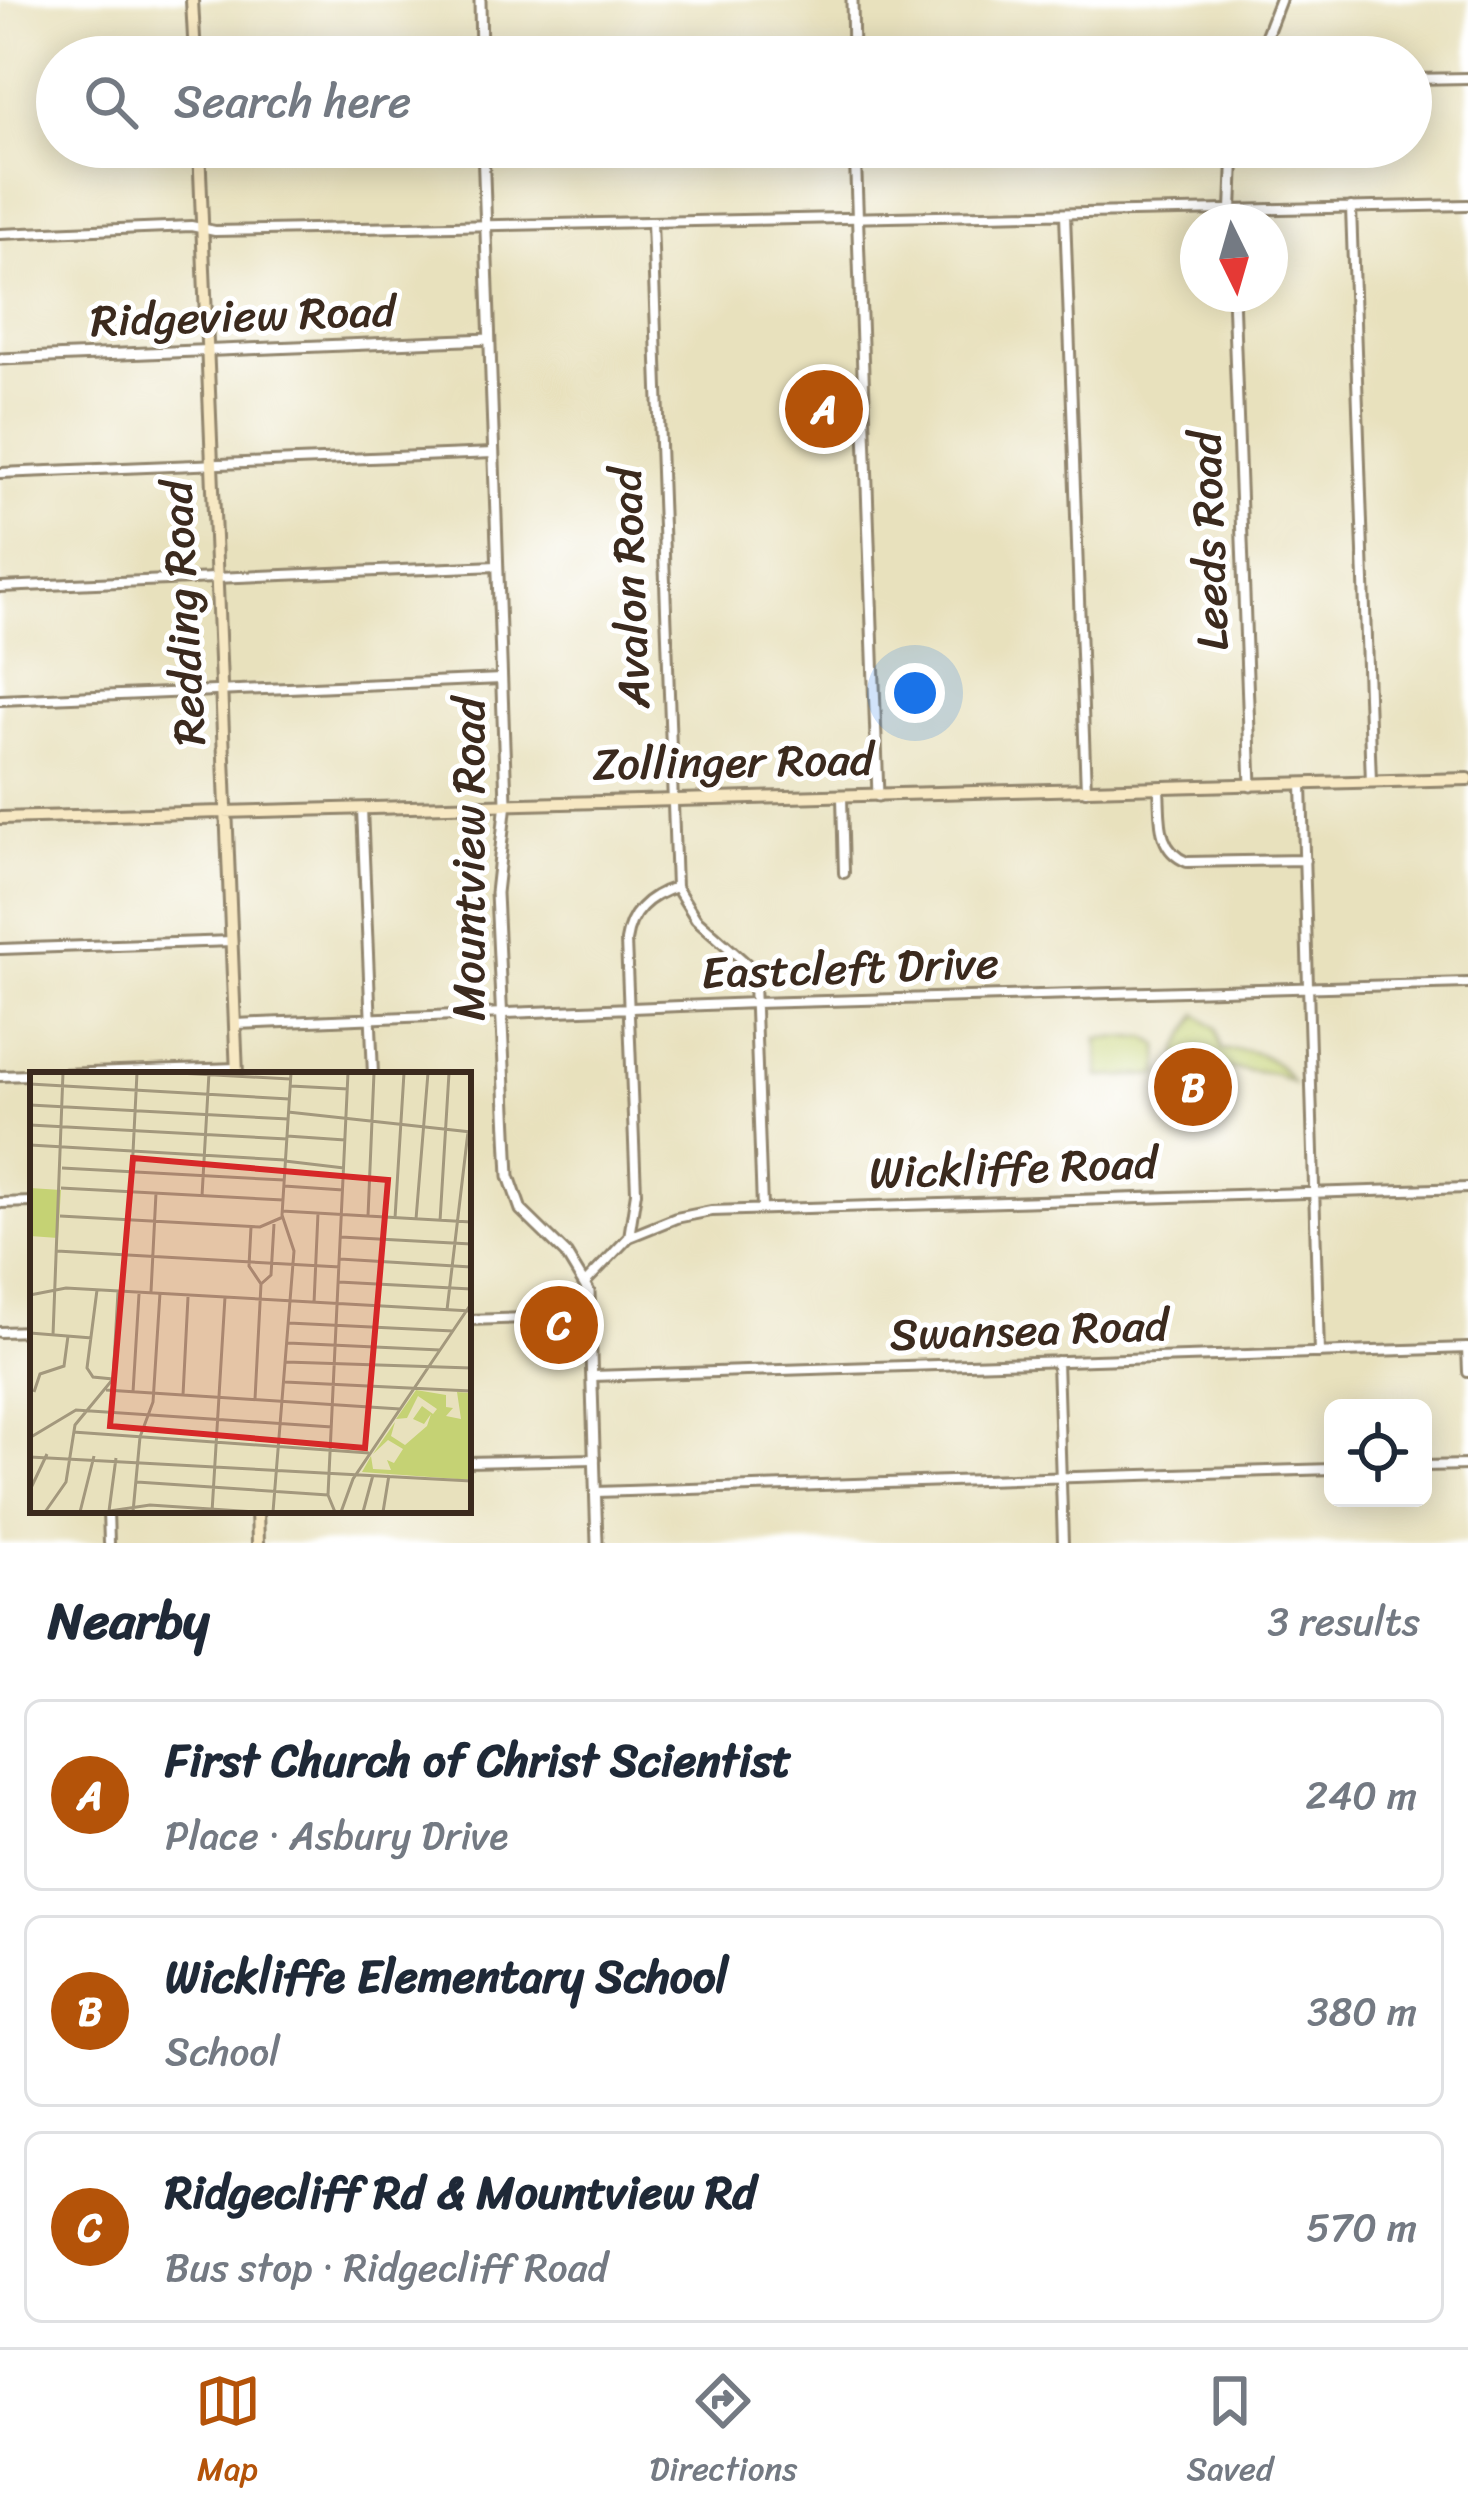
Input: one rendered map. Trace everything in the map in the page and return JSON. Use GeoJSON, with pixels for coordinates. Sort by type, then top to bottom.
{"type":"FeatureCollection","features":[{"type":"Feature","properties":{"kind":"main road"},"geometry":{"type":"LineString","coordinates":[[193,0],[194,36]]}},
{"type":"Feature","properties":{"kind":"main road","name":"Redding Road"},"geometry":{"type":"LineString","coordinates":[[200,168],[237,1071]]}},
{"type":"Feature","properties":{"kind":"main road","name":"Zollinger Road"},"geometry":{"type":"LineString","coordinates":[[0,818],[1468,779]]}},
{"type":"Feature","properties":{"kind":"main road"},"geometry":{"type":"LineString","coordinates":[[256,1513],[258,1543]]}},
{"type":"Feature","properties":{"kind":"street"},"geometry":{"type":"LineString","coordinates":[[480,0],[481,36]]}},
{"type":"Feature","properties":{"kind":"street"},"geometry":{"type":"LineString","coordinates":[[852,0],[853,36]]}},
{"type":"Feature","properties":{"kind":"street"},"geometry":{"type":"LineString","coordinates":[[1266,36],[1280,0]]}},
{"type":"Feature","properties":{"kind":"street"},"geometry":{"type":"LineString","coordinates":[[1432,79],[1468,78]]}},
{"type":"Feature","properties":{"kind":"street","name":"Mountview Road"},"geometry":{"type":"LineString","coordinates":[[483,168],[506,802],[496,893],[512,1186],[529,1221],[566,1254],[585,1283]]}},
{"type":"Feature","properties":{"kind":"street"},"geometry":{"type":"LineString","coordinates":[[856,168],[878,796]]}},
{"type":"Feature","properties":{"kind":"street"},"geometry":{"type":"LineString","coordinates":[[1232,204],[1233,168]]}},
{"type":"Feature","properties":{"kind":"street"},"geometry":{"type":"LineString","coordinates":[[1288,212],[1468,205]]}},
{"type":"Feature","properties":{"kind":"street"},"geometry":{"type":"LineString","coordinates":[[1351,207],[1371,782]]}},
{"type":"Feature","properties":{"kind":"street"},"geometry":{"type":"LineString","coordinates":[[1065,214],[1085,791]]}},
{"type":"Feature","properties":{"kind":"street"},"geometry":{"type":"LineString","coordinates":[[0,234],[184,226],[1180,215]]}},
{"type":"Feature","properties":{"kind":"street","name":"Avalon Road"},"geometry":{"type":"LineString","coordinates":[[652,222],[676,887]]}},
{"type":"Feature","properties":{"kind":"street","name":"Leeds Road"},"geometry":{"type":"LineString","coordinates":[[1234,312],[1251,787]]}},
{"type":"Feature","properties":{"kind":"street","name":"Ridgeview Road"},"geometry":{"type":"LineString","coordinates":[[0,359],[489,340]]}},
{"type":"Feature","properties":{"kind":"street"},"geometry":{"type":"LineString","coordinates":[[0,473],[493,453]]}},
{"type":"Feature","properties":{"kind":"street"},"geometry":{"type":"LineString","coordinates":[[0,586],[497,566]]}},
{"type":"Feature","properties":{"kind":"street"},"geometry":{"type":"LineString","coordinates":[[0,700],[502,679]]}},
{"type":"Feature","properties":{"kind":"street"},"geometry":{"type":"LineString","coordinates":[[1302,785],[1319,1353]]}},
{"type":"Feature","properties":{"kind":"street"},"geometry":{"type":"LineString","coordinates":[[1159,789],[1166,848],[1175,857],[1187,862],[1305,860]]}},
{"type":"Feature","properties":{"kind":"street"},"geometry":{"type":"LineString","coordinates":[[842,796],[844,873]]}},
{"type":"Feature","properties":{"kind":"street"},"geometry":{"type":"LineString","coordinates":[[362,806],[373,1072]]}},
{"type":"Feature","properties":{"kind":"street"},"geometry":{"type":"LineString","coordinates":[[629,1237],[636,1192],[625,953],[632,918],[651,898],[676,887],[696,920],[747,964],[754,982],[762,1208]]}},
{"type":"Feature","properties":{"kind":"street"},"geometry":{"type":"LineString","coordinates":[[0,949],[232,941]]}},
{"type":"Feature","properties":{"kind":"street","name":"Eastcleft Drive"},"geometry":{"type":"LineString","coordinates":[[235,1024],[755,1003],[1468,983]]}},
{"type":"Feature","properties":{"kind":"street"},"geometry":{"type":"LineString","coordinates":[[190,1072],[237,1071]]}},
{"type":"Feature","properties":{"kind":"street"},"geometry":{"type":"LineString","coordinates":[[0,1076],[30,1075]]}},
{"type":"Feature","properties":{"kind":"street","name":"Wickliffe Road"},"geometry":{"type":"LineString","coordinates":[[585,1283],[629,1237],[695,1213],[1468,1188]]}},
{"type":"Feature","properties":{"kind":"street"},"geometry":{"type":"LineString","coordinates":[[0,1203],[30,1202]]}},
{"type":"Feature","properties":{"kind":"street"},"geometry":{"type":"LineString","coordinates":[[585,1283],[593,1376],[597,1543]]}},
{"type":"Feature","properties":{"kind":"street"},"geometry":{"type":"LineString","coordinates":[[471,1320],[590,1316]]}},
{"type":"Feature","properties":{"kind":"street"},"geometry":{"type":"LineString","coordinates":[[0,1332],[30,1331]]}},
{"type":"Feature","properties":{"kind":"street"},"geometry":{"type":"LineString","coordinates":[[1467,1348],[1468,1372]]}},
{"type":"Feature","properties":{"kind":"street","name":"Swansea Road"},"geometry":{"type":"LineString","coordinates":[[593,1376],[1467,1348]]}},
{"type":"Feature","properties":{"kind":"street"},"geometry":{"type":"LineString","coordinates":[[1057,1361],[1063,1543]]}},
{"type":"Feature","properties":{"kind":"street"},"geometry":{"type":"LineString","coordinates":[[471,1462],[595,1459]]}},
{"type":"Feature","properties":{"kind":"street"},"geometry":{"type":"LineString","coordinates":[[1432,1466],[1468,1465]]}},
{"type":"Feature","properties":{"kind":"street"},"geometry":{"type":"LineString","coordinates":[[596,1492],[1324,1469]]}},
{"type":"Feature","properties":{"kind":"street"},"geometry":{"type":"LineString","coordinates":[[108,1513],[110,1543]]}},
{"type":"Feature","properties":{"kind":"green space"},"geometry":{"type":"Polygon","coordinates":[[[1198,1014],[1216,1028],[1221,1050],[1262,1055],[1293,1083],[1275,1074],[1216,1067],[1214,1074],[1204,1069],[1175,1070],[1179,1048],[1198,1014]]]}},
{"type":"Feature","properties":{"kind":"green space"},"geometry":{"type":"Polygon","coordinates":[[[1146,1037],[1159,1045],[1160,1075],[1099,1077],[1098,1038],[1146,1037]]]}},
{"type":"Feature","properties":{"kind":"place","name":"First Church of Christ Scientist"},"geometry":{"type":"Point","coordinates":[824,409]}},
{"type":"Feature","properties":{"kind":"place","name":"Wickliffe Elementary School"},"geometry":{"type":"Point","coordinates":[1193,1087]}},
{"type":"Feature","properties":{"kind":"place","name":"Ridgecliff Rd & Mountview Rd"},"geometry":{"type":"Point","coordinates":[559,1325]}}]}
